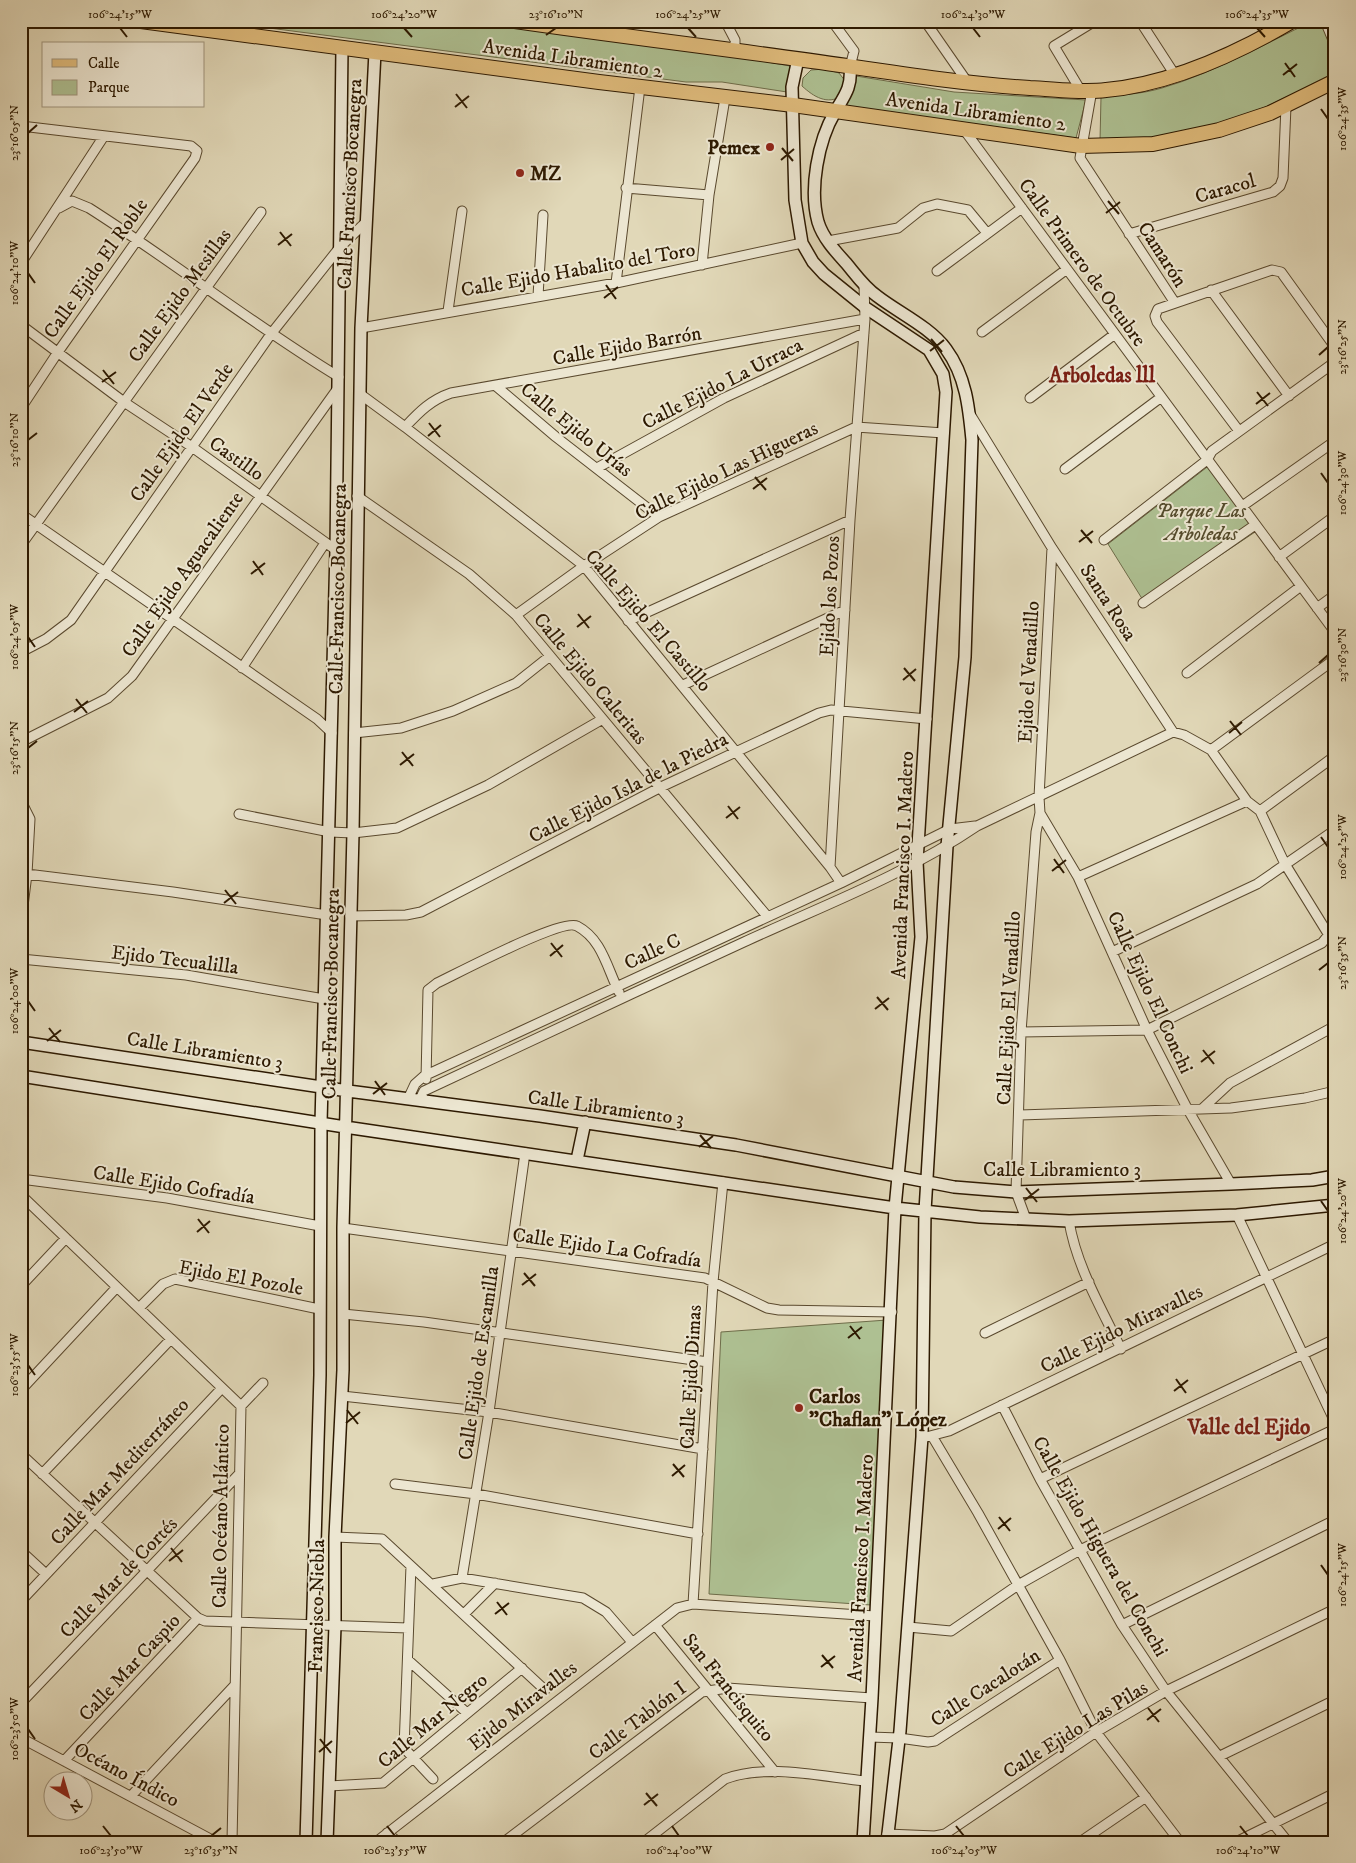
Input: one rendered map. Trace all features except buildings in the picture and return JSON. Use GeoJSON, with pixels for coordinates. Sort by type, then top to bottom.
{"type":"FeatureCollection","features":[{"type":"Feature","properties":{"kind":"main road","name":"Avenida Libramiento 2"},"geometry":{"type":"LineString","coordinates":[[141,21],[725,98],[793,105],[1081,146],[1153,144],[1186,138],[1253,120],[1286,106],[1335,81]]}},
{"type":"Feature","properties":{"kind":"main road","name":"Avenida Libramiento 2"},"geometry":{"type":"LineString","coordinates":[[515,21],[592,27],[734,51],[968,84],[1086,91],[1106,90],[1175,75],[1252,43],[1292,21]]}},
{"type":"Feature","properties":{"kind":"street"},"geometry":{"type":"LineString","coordinates":[[725,21],[735,40],[734,51]]}},
{"type":"Feature","properties":{"kind":"street"},"geometry":{"type":"LineString","coordinates":[[832,21],[854,51],[850,67],[849,90],[835,112]]}},
{"type":"Feature","properties":{"kind":"street"},"geometry":{"type":"LineString","coordinates":[[925,21],[968,84]]}},
{"type":"Feature","properties":{"kind":"street"},"geometry":{"type":"LineString","coordinates":[[1086,91],[1054,46],[1095,21]]}},
{"type":"Feature","properties":{"kind":"street"},"geometry":{"type":"LineString","coordinates":[[1140,21],[1175,75]]}},
{"type":"Feature","properties":{"kind":"street"},"geometry":{"type":"LineString","coordinates":[[1325,21],[1335,45]]}},
{"type":"Feature","properties":{"kind":"street","name":"Calle Francisco Bocanegra"},"geometry":{"type":"LineString","coordinates":[[320,1226],[336,550],[342,48]]}},
{"type":"Feature","properties":{"kind":"street","name":"Calle Francisco Bocanegra"},"geometry":{"type":"LineString","coordinates":[[343,1228],[345,1127],[348,1091],[361,328],[375,52]]}},
{"type":"Feature","properties":{"kind":"street"},"geometry":{"type":"LineString","coordinates":[[793,105],[792,86],[798,59]]}},
{"type":"Feature","properties":{"kind":"street"},"geometry":{"type":"LineString","coordinates":[[616,283],[626,188],[640,87]]}},
{"type":"Feature","properties":{"kind":"street","name":"Avenida Libramiento 2"},"geometry":{"type":"LineString","coordinates":[[1081,146],[1086,91]]}},
{"type":"Feature","properties":{"kind":"street"},"geometry":{"type":"LineString","coordinates":[[702,265],[709,196],[725,98]]}},
{"type":"Feature","properties":{"kind":"street","name":"Avenida Francisco I. Madero"},"geometry":{"type":"LineString","coordinates":[[793,105],[795,200],[802,243],[813,262],[866,314],[929,350],[936,359],[943,374],[946,392],[920,846],[917,862],[921,937],[895,1208],[892,1312],[863,1842]]}},
{"type":"Feature","properties":{"kind":"street","name":"Caracol"},"geometry":{"type":"LineString","coordinates":[[1129,234],[1273,192],[1280,186],[1283,178],[1286,106]]}},
{"type":"Feature","properties":{"kind":"street","name":"Avenida Francisco I. Madero"},"geometry":{"type":"LineString","coordinates":[[835,112],[820,153],[815,197],[819,225],[828,241],[864,285],[935,337],[946,349],[963,382],[970,414],[972,440],[965,657],[947,846],[926,1182],[927,1437],[899,1738],[887,1838]]}},
{"type":"Feature","properties":{"kind":"street"},"geometry":{"type":"LineString","coordinates":[[21,126],[104,136],[59,208],[21,263]]}},
{"type":"Feature","properties":{"kind":"street","name":"Calle Primero de Octubre"},"geometry":{"type":"LineString","coordinates":[[965,130],[1160,398],[1335,632]]}},
{"type":"Feature","properties":{"kind":"street","name":"Calle Ejido El Roble"},"geometry":{"type":"LineString","coordinates":[[21,408],[58,352],[196,158],[197,151],[191,146],[104,136]]}},
{"type":"Feature","properties":{"kind":"street","name":"Camarón"},"geometry":{"type":"LineString","coordinates":[[1081,146],[1080,158],[1175,303]]}},
{"type":"Feature","properties":{"kind":"street"},"geometry":{"type":"LineString","coordinates":[[626,188],[709,196]]}},
{"type":"Feature","properties":{"kind":"street"},"geometry":{"type":"LineString","coordinates":[[59,208],[72,201],[77,202],[138,240],[339,382]]}},
{"type":"Feature","properties":{"kind":"street"},"geometry":{"type":"LineString","coordinates":[[828,241],[898,228],[923,208],[937,204],[968,210],[987,233]]}},
{"type":"Feature","properties":{"kind":"street"},"geometry":{"type":"LineString","coordinates":[[937,271],[1022,208]]}},
{"type":"Feature","properties":{"kind":"street","name":"Calle Ejido Mesillas"},"geometry":{"type":"LineString","coordinates":[[21,545],[36,527],[261,212]]}},
{"type":"Feature","properties":{"kind":"street"},"geometry":{"type":"LineString","coordinates":[[448,311],[462,212]]}},
{"type":"Feature","properties":{"kind":"street"},"geometry":{"type":"LineString","coordinates":[[538,296],[542,215]]}},
{"type":"Feature","properties":{"kind":"street","name":"Calle Ejido El Verde"},"geometry":{"type":"LineString","coordinates":[[21,652],[60,630],[71,620],[106,573],[271,334],[340,248],[365,223]]}},
{"type":"Feature","properties":{"kind":"street","name":"Calle Ejido Habalito del Toro"},"geometry":{"type":"LineString","coordinates":[[361,328],[448,311],[616,283],[802,243]]}},
{"type":"Feature","properties":{"kind":"street"},"geometry":{"type":"LineString","coordinates":[[982,332],[1067,269]]}},
{"type":"Feature","properties":{"kind":"street"},"geometry":{"type":"LineString","coordinates":[[1239,431],[1157,322],[1155,316],[1161,307],[1272,270],[1282,272],[1335,347]]}},
{"type":"Feature","properties":{"kind":"street","name":"Ejido los Pozos"},"geometry":{"type":"LineString","coordinates":[[830,867],[856,427],[866,314],[864,285]]}},
{"type":"Feature","properties":{"kind":"street"},"geometry":{"type":"LineString","coordinates":[[1210,290],[1289,396]]}},
{"type":"Feature","properties":{"kind":"street","name":"Calle Ejido Barrón"},"geometry":{"type":"LineString","coordinates":[[405,427],[422,408],[434,399],[451,393],[496,386],[866,314]]}},
{"type":"Feature","properties":{"kind":"street","name":"Castillo"},"geometry":{"type":"LineString","coordinates":[[21,325],[124,402],[192,447],[336,550]]}},
{"type":"Feature","properties":{"kind":"street","name":"Calle Ejido La Urraca"},"geometry":{"type":"LineString","coordinates":[[597,468],[724,398],[864,333]]}},
{"type":"Feature","properties":{"kind":"street"},"geometry":{"type":"LineString","coordinates":[[1030,398],[1115,334]]}},
{"type":"Feature","properties":{"kind":"street"},"geometry":{"type":"LineString","coordinates":[[1104,540],[1207,460],[1212,451],[1335,362]]}},
{"type":"Feature","properties":{"kind":"street","name":"Calle Ejido Aguacaliente"},"geometry":{"type":"LineString","coordinates":[[21,742],[113,694],[132,676],[339,382]]}},
{"type":"Feature","properties":{"kind":"street","name":"Calle Ejido Urías"},"geometry":{"type":"LineString","coordinates":[[496,386],[556,437],[660,517]]}},
{"type":"Feature","properties":{"kind":"street","name":"Calle Ejido El Castillo"},"geometry":{"type":"LineString","coordinates":[[360,394],[584,566],[830,867]]}},
{"type":"Feature","properties":{"kind":"street"},"geometry":{"type":"LineString","coordinates":[[1065,469],[1160,398]]}},
{"type":"Feature","properties":{"kind":"street","name":"Santa Rosa"},"geometry":{"type":"LineString","coordinates":[[970,414],[1052,548],[1174,732]]}},
{"type":"Feature","properties":{"kind":"street","name":"Calle Ejido Las Higueras"},"geometry":{"type":"LineString","coordinates":[[516,615],[584,566],[660,517],[856,427],[944,432]]}},
{"type":"Feature","properties":{"kind":"street"},"geometry":{"type":"LineString","coordinates":[[1241,507],[1335,441]]}},
{"type":"Feature","properties":{"kind":"street","name":"Calle Ejido Caleritas"},"geometry":{"type":"LineString","coordinates":[[357,496],[469,574],[516,615],[601,720],[661,788],[767,916]]}},
{"type":"Feature","properties":{"kind":"street"},"geometry":{"type":"LineString","coordinates":[[21,514],[36,527],[106,573],[317,720],[332,733]]}},
{"type":"Feature","properties":{"kind":"street"},"geometry":{"type":"LineString","coordinates":[[1279,557],[1335,516]]}},
{"type":"Feature","properties":{"kind":"street"},"geometry":{"type":"LineString","coordinates":[[628,621],[850,520]]}},
{"type":"Feature","properties":{"kind":"street"},"geometry":{"type":"LineString","coordinates":[[1143,603],[1255,525]]}},
{"type":"Feature","properties":{"kind":"street"},"geometry":{"type":"LineString","coordinates":[[242,668],[325,542]]}},
{"type":"Feature","properties":{"kind":"street","name":"Ejido el Venadillo"},"geometry":{"type":"LineString","coordinates":[[1039,797],[1052,548]]}},
{"type":"Feature","properties":{"kind":"street"},"geometry":{"type":"LineString","coordinates":[[1187,673],[1301,586]]}},
{"type":"Feature","properties":{"kind":"street"},"geometry":{"type":"LineString","coordinates":[[1318,608],[1335,595]]}},
{"type":"Feature","properties":{"kind":"street"},"geometry":{"type":"LineString","coordinates":[[683,685],[845,610]]}},
{"type":"Feature","properties":{"kind":"street"},"geometry":{"type":"LineString","coordinates":[[354,733],[401,728],[453,711],[516,683],[550,656]]}},
{"type":"Feature","properties":{"kind":"street"},"geometry":{"type":"LineString","coordinates":[[1211,750],[1335,659]]}},
{"type":"Feature","properties":{"kind":"street","name":"Calle Ejido Isla de la Piedra"},"geometry":{"type":"LineString","coordinates":[[350,916],[406,915],[421,912],[661,788],[819,713],[831,710],[927,719]]}},
{"type":"Feature","properties":{"kind":"street"},"geometry":{"type":"LineString","coordinates":[[239,814],[330,832],[353,833],[382,830],[409,823],[488,785],[601,720]]}},
{"type":"Feature","properties":{"kind":"street"},"geometry":{"type":"LineString","coordinates":[[950,829],[977,826],[1174,732],[1184,735],[1211,750],[1247,800],[1260,811],[1285,864],[1335,945]]}},
{"type":"Feature","properties":{"kind":"street"},"geometry":{"type":"LineString","coordinates":[[1260,811],[1335,756]]}},
{"type":"Feature","properties":{"kind":"street","name":"Calle Ejido El Venadillo"},"geometry":{"type":"LineString","coordinates":[[1026,1219],[1016,1192],[1020,1115],[1021,1032],[1036,832],[1040,813],[1039,797]]}},
{"type":"Feature","properties":{"kind":"street"},"geometry":{"type":"LineString","coordinates":[[1078,877],[1247,800]]}},
{"type":"Feature","properties":{"kind":"street"},"geometry":{"type":"LineString","coordinates":[[21,801],[30,819],[27,874],[21,922]]}},
{"type":"Feature","properties":{"kind":"street","name":"Calle Ejido El Conchi"},"geometry":{"type":"LineString","coordinates":[[1040,813],[1078,877],[1147,1030],[1187,1108],[1232,1184]]}},
{"type":"Feature","properties":{"kind":"street","name":"Calle C"},"geometry":{"type":"LineString","coordinates":[[414,1099],[429,1088],[917,862],[947,846],[977,826]]}},
{"type":"Feature","properties":{"kind":"street","name":"Calle C"},"geometry":{"type":"LineString","coordinates":[[414,1099],[415,1084],[424,1076],[920,846],[950,829]]}},
{"type":"Feature","properties":{"kind":"street"},"geometry":{"type":"LineString","coordinates":[[1112,952],[1257,884],[1335,830]]}},
{"type":"Feature","properties":{"kind":"street"},"geometry":{"type":"LineString","coordinates":[[830,867],[840,883]]}},
{"type":"Feature","properties":{"kind":"street"},"geometry":{"type":"LineString","coordinates":[[27,874],[173,892],[327,915]]}},
{"type":"Feature","properties":{"kind":"street"},"geometry":{"type":"LineString","coordinates":[[429,1088],[424,1076],[428,990],[437,983],[527,940],[565,924],[576,924],[599,945],[622,998]]}},
{"type":"Feature","properties":{"kind":"street"},"geometry":{"type":"LineString","coordinates":[[1021,1032],[1147,1030],[1322,943],[1335,927]]}},
{"type":"Feature","properties":{"kind":"street"},"geometry":{"type":"LineString","coordinates":[[738,930],[746,941]]}},
{"type":"Feature","properties":{"kind":"street","name":"Ejido Tecualilla"},"geometry":{"type":"LineString","coordinates":[[21,960],[186,975],[324,999]]}},
{"type":"Feature","properties":{"kind":"street"},"geometry":{"type":"LineString","coordinates":[[1203,1108],[1230,1083],[1335,1026]]}},
{"type":"Feature","properties":{"kind":"street","name":"Calle Libramiento 3"},"geometry":{"type":"LineString","coordinates":[[21,1042],[348,1091],[585,1122],[736,1145],[954,1187],[1016,1192],[1312,1180],[1335,1176]]}},
{"type":"Feature","properties":{"kind":"street"},"geometry":{"type":"LineString","coordinates":[[21,1076],[345,1127],[925,1211],[1069,1221],[1238,1215],[1335,1206]]}},
{"type":"Feature","properties":{"kind":"street"},"geometry":{"type":"LineString","coordinates":[[1020,1115],[1231,1108],[1305,1098],[1335,1091]]}},
{"type":"Feature","properties":{"kind":"street"},"geometry":{"type":"LineString","coordinates":[[577,1160],[585,1122]]}},
{"type":"Feature","properties":{"kind":"street","name":"Calle Ejido de Escamilla"},"geometry":{"type":"LineString","coordinates":[[462,1578],[489,1412],[525,1152]]}},
{"type":"Feature","properties":{"kind":"street","name":"Calle Ejido Cofradía"},"geometry":{"type":"LineString","coordinates":[[21,1179],[167,1198],[320,1226]]}},
{"type":"Feature","properties":{"kind":"street","name":"Calle Ejido Dimas"},"geometry":{"type":"LineString","coordinates":[[693,1604],[713,1282],[723,1182]]}},
{"type":"Feature","properties":{"kind":"street","name":"Calle Océano Atlántico"},"geometry":{"type":"LineString","coordinates":[[21,1195],[241,1406],[235,1622],[232,1842]]}},
{"type":"Feature","properties":{"kind":"street"},"geometry":{"type":"LineString","coordinates":[[1238,1215],[1302,1356],[1335,1422]]}},
{"type":"Feature","properties":{"kind":"street"},"geometry":{"type":"LineString","coordinates":[[1069,1221],[1071,1233],[1089,1282],[1121,1348]]}},
{"type":"Feature","properties":{"kind":"street","name":"Francisco Niebla"},"geometry":{"type":"LineString","coordinates":[[306,1842],[320,1375],[320,1226]]}},
{"type":"Feature","properties":{"kind":"street","name":"Francisco Niebla"},"geometry":{"type":"LineString","coordinates":[[327,1842],[336,1626],[335,1537],[343,1370],[343,1228]]}},
{"type":"Feature","properties":{"kind":"street","name":"Calle Ejido La Cofradía"},"geometry":{"type":"LineString","coordinates":[[343,1228],[705,1278],[773,1309],[892,1312]]}},
{"type":"Feature","properties":{"kind":"street"},"geometry":{"type":"LineString","coordinates":[[21,1286],[66,1238]]}},
{"type":"Feature","properties":{"kind":"street","name":"Calle Ejido Miravalles"},"geometry":{"type":"LineString","coordinates":[[927,1437],[949,1431],[1265,1276],[1335,1244]]}},
{"type":"Feature","properties":{"kind":"street","name":"Ejido El Pozole"},"geometry":{"type":"LineString","coordinates":[[139,1308],[163,1284],[175,1279],[319,1309]]}},
{"type":"Feature","properties":{"kind":"street"},"geometry":{"type":"LineString","coordinates":[[985,1333],[1089,1282]]}},
{"type":"Feature","properties":{"kind":"street"},"geometry":{"type":"LineString","coordinates":[[21,1390],[117,1287]]}},
{"type":"Feature","properties":{"kind":"street"},"geometry":{"type":"LineString","coordinates":[[343,1314],[500,1332],[708,1362]]}},
{"type":"Feature","properties":{"kind":"street"},"geometry":{"type":"LineString","coordinates":[[42,1474],[170,1339]]}},
{"type":"Feature","properties":{"kind":"street"},"geometry":{"type":"LineString","coordinates":[[1040,1479],[1335,1339]]}},
{"type":"Feature","properties":{"kind":"street"},"geometry":{"type":"LineString","coordinates":[[241,1406],[263,1382]]}},
{"type":"Feature","properties":{"kind":"street","name":"Calle Mar Mediterráneo"},"geometry":{"type":"LineString","coordinates":[[21,1601],[222,1388]]}},
{"type":"Feature","properties":{"kind":"street"},"geometry":{"type":"LineString","coordinates":[[342,1396],[489,1412],[703,1449]]}},
{"type":"Feature","properties":{"kind":"street","name":"Calle Ejido Higuera del Conchi"},"geometry":{"type":"LineString","coordinates":[[1002,1405],[1040,1479],[1122,1625],[1166,1691],[1288,1842]]}},
{"type":"Feature","properties":{"kind":"street"},"geometry":{"type":"LineString","coordinates":[[908,1627],[951,1631],[1018,1585],[1080,1550],[1335,1429]]}},
{"type":"Feature","properties":{"kind":"street"},"geometry":{"type":"LineString","coordinates":[[927,1437],[1018,1585],[1060,1660],[1096,1732],[1180,1842]]}},
{"type":"Feature","properties":{"kind":"street"},"geometry":{"type":"LineString","coordinates":[[21,1454],[198,1618],[205,1621],[408,1628]]}},
{"type":"Feature","properties":{"kind":"street","name":"Calle Mar de Cortés"},"geometry":{"type":"LineString","coordinates":[[21,1703],[148,1572],[239,1474]]}},
{"type":"Feature","properties":{"kind":"street"},"geometry":{"type":"LineString","coordinates":[[394,1484],[476,1494],[698,1534]]}},
{"type":"Feature","properties":{"kind":"street"},"geometry":{"type":"LineString","coordinates":[[1122,1625],[1335,1520]]}},
{"type":"Feature","properties":{"kind":"street"},"geometry":{"type":"LineString","coordinates":[[335,1537],[382,1539],[433,1584],[545,1690]]}},
{"type":"Feature","properties":{"kind":"street"},"geometry":{"type":"LineString","coordinates":[[21,1550],[46,1574]]}},
{"type":"Feature","properties":{"kind":"street"},"geometry":{"type":"LineString","coordinates":[[411,1566],[404,1748],[434,1778]]}},
{"type":"Feature","properties":{"kind":"street"},"geometry":{"type":"LineString","coordinates":[[433,1584],[462,1578],[583,1598],[606,1612],[632,1642]]}},
{"type":"Feature","properties":{"kind":"street"},"geometry":{"type":"LineString","coordinates":[[464,1614],[495,1583]]}},
{"type":"Feature","properties":{"kind":"street"},"geometry":{"type":"LineString","coordinates":[[693,1604],[875,1616]]}},
{"type":"Feature","properties":{"kind":"street","name":"Ejido Miravalles"},"geometry":{"type":"LineString","coordinates":[[376,1842],[677,1608],[693,1604]]}},
{"type":"Feature","properties":{"kind":"street","name":"Calle Ejido Las Pilas"},"geometry":{"type":"LineString","coordinates":[[887,1838],[945,1834],[1096,1732],[1166,1691],[1335,1609]]}},
{"type":"Feature","properties":{"kind":"street","name":"Calle Mar Caspio"},"geometry":{"type":"LineString","coordinates":[[64,1761],[198,1618]]}},
{"type":"Feature","properties":{"kind":"street","name":"San Francisquito"},"geometry":{"type":"LineString","coordinates":[[655,1625],[775,1772]]}},
{"type":"Feature","properties":{"kind":"street"},"geometry":{"type":"LineString","coordinates":[[408,1660],[467,1713]]}},
{"type":"Feature","properties":{"kind":"street","name":"Calle Cacalotán"},"geometry":{"type":"LineString","coordinates":[[870,1737],[928,1742],[935,1740],[1060,1660]]}},
{"type":"Feature","properties":{"kind":"street","name":"Calle Mar Negro"},"geometry":{"type":"LineString","coordinates":[[329,1786],[383,1783],[522,1668]]}},
{"type":"Feature","properties":{"kind":"street"},"geometry":{"type":"LineString","coordinates":[[130,1796],[234,1686]]}},
{"type":"Feature","properties":{"kind":"street","name":"Calle Tablón I"},"geometry":{"type":"LineString","coordinates":[[504,1842],[702,1692],[727,1688],[872,1698]]}},
{"type":"Feature","properties":{"kind":"street"},"geometry":{"type":"LineString","coordinates":[[1220,1756],[1335,1700]]}},
{"type":"Feature","properties":{"kind":"street","name":"Océano Índico"},"geometry":{"type":"LineString","coordinates":[[21,1738],[216,1842]]}},
{"type":"Feature","properties":{"kind":"street"},"geometry":{"type":"LineString","coordinates":[[644,1842],[725,1779],[749,1772],[775,1772],[866,1781]]}},
{"type":"Feature","properties":{"kind":"street"},"geometry":{"type":"LineString","coordinates":[[1236,1842],[1335,1793]]}},
{"type":"Feature","properties":{"kind":"street"},"geometry":{"type":"LineString","coordinates":[[1080,1842],[1146,1797]]}},
{"type":"Feature","properties":{"kind":"street"},"geometry":{"type":"LineString","coordinates":[[387,1833],[398,1842]]}},
{"type":"Feature","properties":{"kind":"green space"},"geometry":{"type":"Polygon","coordinates":[[[215,21],[497,21],[712,52],[790,66],[787,92],[722,82],[686,82],[215,21]]]}},
{"type":"Feature","properties":{"kind":"green space"},"geometry":{"type":"Polygon","coordinates":[[[1313,21],[1323,21],[1335,50],[1335,74],[1244,117],[1182,135],[1100,141],[1101,97],[1147,92],[1181,82],[1220,66],[1313,21]]]}},
{"type":"Feature","properties":{"kind":"green space"},"geometry":{"type":"Polygon","coordinates":[[[825,69],[839,73],[846,82],[842,96],[836,99],[826,100],[811,93],[802,86],[803,78],[811,70],[825,69]]]}},
{"type":"Feature","properties":{"kind":"green space"},"geometry":{"type":"Polygon","coordinates":[[[856,76],[954,92],[1086,100],[1076,138],[843,106],[856,76]]]}},
{"type":"Feature","properties":{"kind":"green space","name":"Parque Las Arboledas"},"geometry":{"type":"Polygon","coordinates":[[[1211,464],[1258,530],[1146,605],[1108,544],[1211,464]]]}},
{"type":"Feature","properties":{"kind":"green space"},"geometry":{"type":"Polygon","coordinates":[[[887,1320],[871,1605],[709,1594],[721,1332],[887,1320]]]}},
{"type":"Feature","properties":{"kind":"place","name":"Pemex"},"geometry":{"type":"Point","coordinates":[770,147]}},
{"type":"Feature","properties":{"kind":"place","name":"MZ"},"geometry":{"type":"Point","coordinates":[520,173]}},
{"type":"Feature","properties":{"kind":"place","name":"Carlos \"Chaflan\" López"},"geometry":{"type":"Point","coordinates":[799,1408]}},
{"type":"Feature","properties":{"kind":"district","name":"Arboledas lll"},"geometry":{"type":"Point","coordinates":[1102,375]}},
{"type":"Feature","properties":{"kind":"district","name":"Valle del Ejido"},"geometry":{"type":"Point","coordinates":[1249,1427]}}]}
